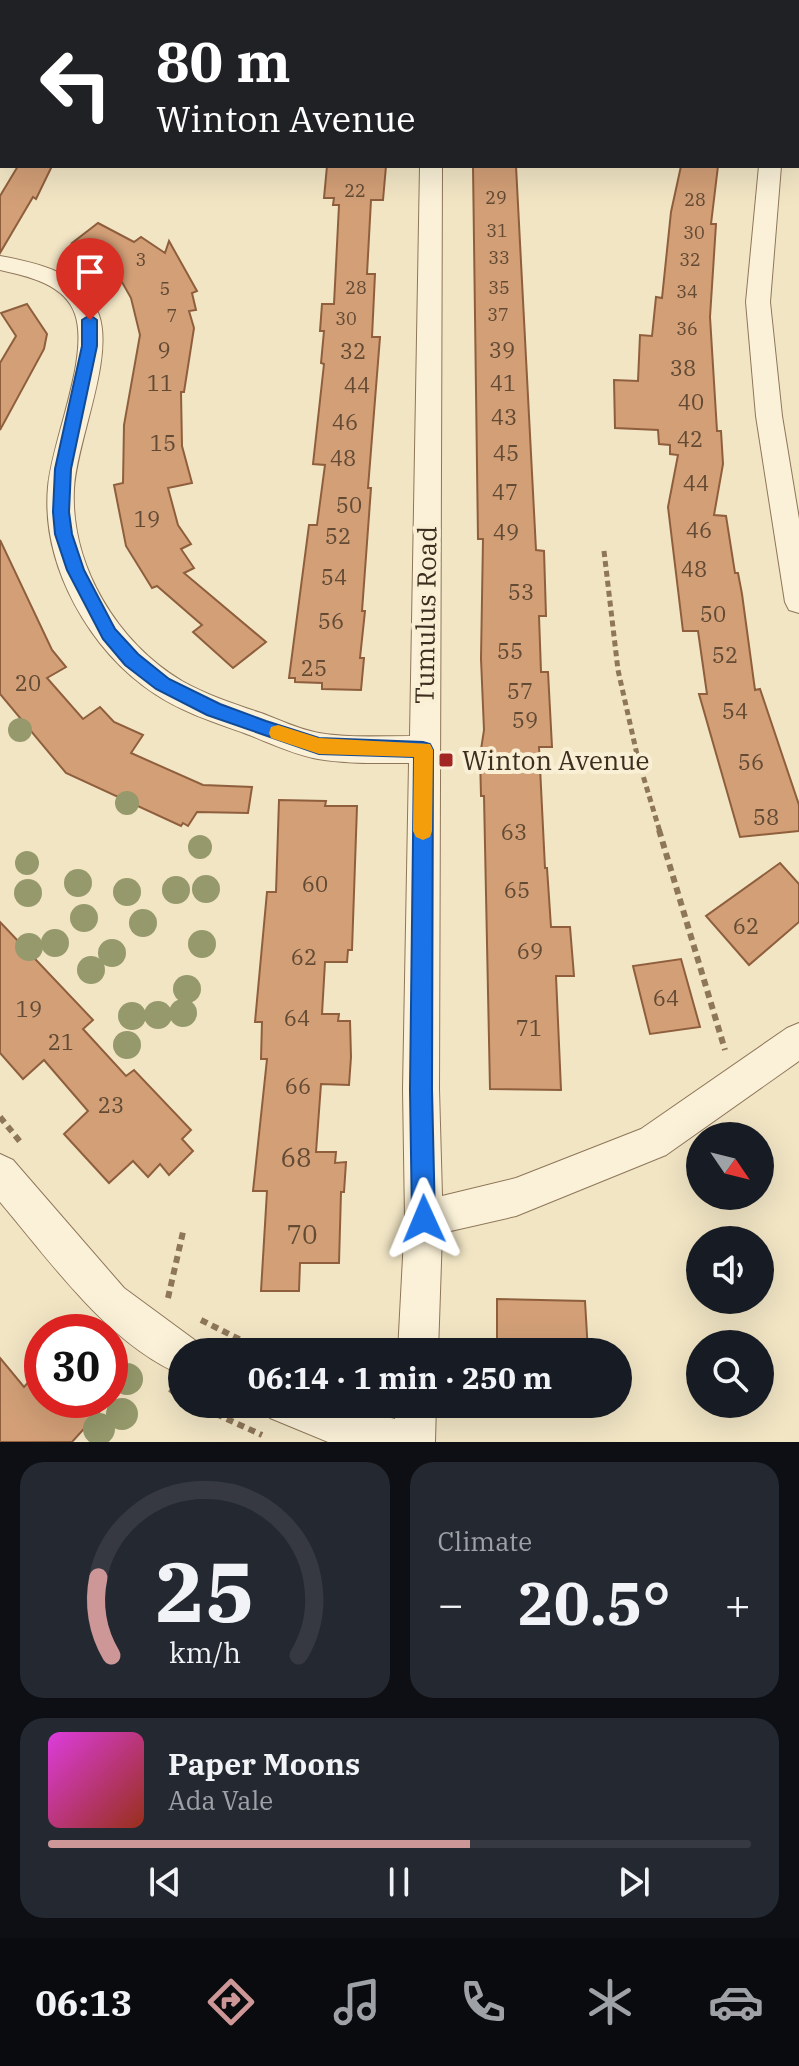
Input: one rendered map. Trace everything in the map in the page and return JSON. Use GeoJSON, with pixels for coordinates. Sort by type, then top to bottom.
{"type":"FeatureCollection","features":[{"type":"Feature","properties":{"kind":"street","name":"Tumulus Road"},"geometry":{"type":"LineString","coordinates":[[419,1338],[424,1219],[421,1089],[423,750],[431,168]]}},
{"type":"Feature","properties":{"kind":"street"},"geometry":{"type":"LineString","coordinates":[[770,168],[758,302],[759,330],[775,459],[799,602]]}},
{"type":"Feature","properties":{"kind":"street"},"geometry":{"type":"LineString","coordinates":[[0,263],[42,273],[60,282],[78,297],[90,320],[90,346],[63,469],[61,512],[64,534],[79,578],[101,621],[120,647],[144,671],[182,695],[282,734],[319,746],[423,750]]}},
{"type":"Feature","properties":{"kind":"street"},"geometry":{"type":"LineString","coordinates":[[424,1219],[516,1197],[653,1142],[799,1040]]}},
{"type":"Feature","properties":{"kind":"street"},"geometry":{"type":"LineString","coordinates":[[14,1163],[110,1302],[168,1345]]}},
{"type":"Feature","properties":{"kind":"street"},"geometry":{"type":"LineString","coordinates":[[316,1418],[370,1436],[413,1442],[415,1418]]}},
{"type":"Feature","properties":{"kind":"path"},"geometry":{"type":"LineString","coordinates":[[604,551],[618,670],[638,759],[716,1024],[737,1084]]}},
{"type":"Feature","properties":{"kind":"path"},"geometry":{"type":"LineString","coordinates":[[0,1117],[14,1163]]}},
{"type":"Feature","properties":{"kind":"path"},"geometry":{"type":"LineString","coordinates":[[166,1302],[183,1232]]}},
{"type":"Feature","properties":{"kind":"path"},"geometry":{"type":"LineString","coordinates":[[158,1296],[179,1308]]}},
{"type":"Feature","properties":{"kind":"path"},"geometry":{"type":"LineString","coordinates":[[192,1315],[237,1338]]}},
{"type":"Feature","properties":{"kind":"path"},"geometry":{"type":"LineString","coordinates":[[225,1418],[278,1442]]}},
{"type":"Feature","properties":{"kind":"building"},"geometry":{"type":"Polygon","coordinates":[[[17,168],[51,168],[36,199],[33,197],[0,253],[0,196],[17,168]]]}},
{"type":"Feature","properties":{"kind":"building"},"geometry":{"type":"Polygon","coordinates":[[[327,168],[386,168],[383,200],[371,200],[367,274],[375,274],[372,337],[380,337],[368,488],[371,488],[362,611],[365,611],[360,658],[364,658],[361,690],[322,689],[322,683],[295,682],[295,678],[289,678],[309,525],[317,525],[325,465],[313,464],[324,364],[321,363],[324,331],[320,331],[322,304],[334,304],[339,205],[333,205],[334,198],[324,198],[327,168]]]}},
{"type":"Feature","properties":{"kind":"building"},"geometry":{"type":"Polygon","coordinates":[[[473,168],[516,168],[536,550],[544,551],[546,616],[539,616],[541,672],[548,672],[552,747],[539,747],[545,868],[551,927],[570,927],[574,976],[556,976],[561,1090],[490,1089],[484,796],[481,796],[480,756],[484,730],[481,659],[483,539],[478,539],[473,168]]]}},
{"type":"Feature","properties":{"kind":"building"},"geometry":{"type":"Polygon","coordinates":[[[681,168],[718,168],[711,224],[716,224],[710,317],[717,431],[721,431],[723,464],[714,515],[726,516],[735,573],[738,573],[742,594],[755,690],[760,689],[799,805],[799,831],[740,837],[699,694],[707,694],[698,631],[683,631],[668,507],[678,455],[670,454],[670,445],[659,444],[658,430],[615,428],[614,380],[638,381],[640,335],[652,336],[656,297],[662,298],[671,212],[681,168]]]}},
{"type":"Feature","properties":{"kind":"building"},"geometry":{"type":"Polygon","coordinates":[[[98,223],[134,242],[141,237],[165,253],[169,241],[197,291],[192,293],[196,310],[189,311],[194,328],[184,392],[181,392],[182,446],[192,483],[168,488],[178,525],[191,544],[181,549],[194,568],[184,573],[266,642],[233,668],[193,632],[202,625],[157,586],[152,588],[126,546],[114,485],[123,483],[124,425],[140,335],[131,298],[122,282],[93,254],[72,243],[98,223]]]}},
{"type":"Feature","properties":{"kind":"building"},"geometry":{"type":"Polygon","coordinates":[[[27,304],[47,334],[44,349],[0,430],[0,363],[16,336],[1,313],[27,304]]]}},
{"type":"Feature","properties":{"kind":"building"},"geometry":{"type":"Polygon","coordinates":[[[0,540],[52,650],[66,667],[47,678],[83,719],[100,707],[114,722],[143,735],[131,753],[203,785],[252,787],[248,813],[197,812],[188,826],[183,823],[181,826],[66,773],[0,694],[0,540]]]}},
{"type":"Feature","properties":{"kind":"building"},"geometry":{"type":"Polygon","coordinates":[[[279,800],[326,801],[325,806],[357,806],[352,950],[348,950],[347,962],[325,962],[322,1014],[339,1014],[338,1021],[350,1021],[349,1085],[321,1084],[316,1152],[336,1152],[335,1163],[346,1162],[344,1192],[341,1192],[339,1263],[300,1263],[299,1291],[261,1291],[267,1191],[253,1191],[267,1059],[261,1059],[262,1022],[255,1022],[267,892],[276,892],[279,800]]]}},
{"type":"Feature","properties":{"kind":"building"},"geometry":{"type":"Polygon","coordinates":[[[780,863],[799,884],[799,922],[749,965],[706,916],[780,863]]]}},
{"type":"Feature","properties":{"kind":"building"},"geometry":{"type":"Polygon","coordinates":[[[0,922],[93,1020],[83,1029],[126,1076],[134,1070],[191,1130],[182,1139],[193,1151],[169,1175],[160,1164],[148,1177],[133,1161],[109,1183],[64,1134],[88,1111],[44,1060],[23,1079],[0,1053],[0,922]]]}},
{"type":"Feature","properties":{"kind":"building"},"geometry":{"type":"Polygon","coordinates":[[[681,959],[700,1027],[650,1034],[633,966],[681,959]]]}},
{"type":"Feature","properties":{"kind":"building"},"geometry":{"type":"Polygon","coordinates":[[[497,1299],[585,1301],[587,1338],[497,1338],[497,1299]]]}},
{"type":"Feature","properties":{"kind":"building"},"geometry":{"type":"Polygon","coordinates":[[[0,1358],[24,1387],[24,1418],[94,1418],[72,1442],[0,1442],[0,1358]]]}},
{"type":"Feature","properties":{"kind":"slow traffic"},"geometry":{"type":"LineString","coordinates":[[278,733],[319,746],[423,750],[423,831]]}},
{"type":"Feature","properties":{"kind":"place","name":"Winton Avenue"},"geometry":{"type":"Point","coordinates":[446,760]}},
{"type":"Feature","properties":{"kind":"route"},"geometry":{"type":"LineString","coordinates":[[90,320],[90,346],[63,469],[61,512],[75,570],[109,634],[131,659],[162,684],[213,709],[319,746],[423,750],[421,1089],[424,1219]]}}]}
